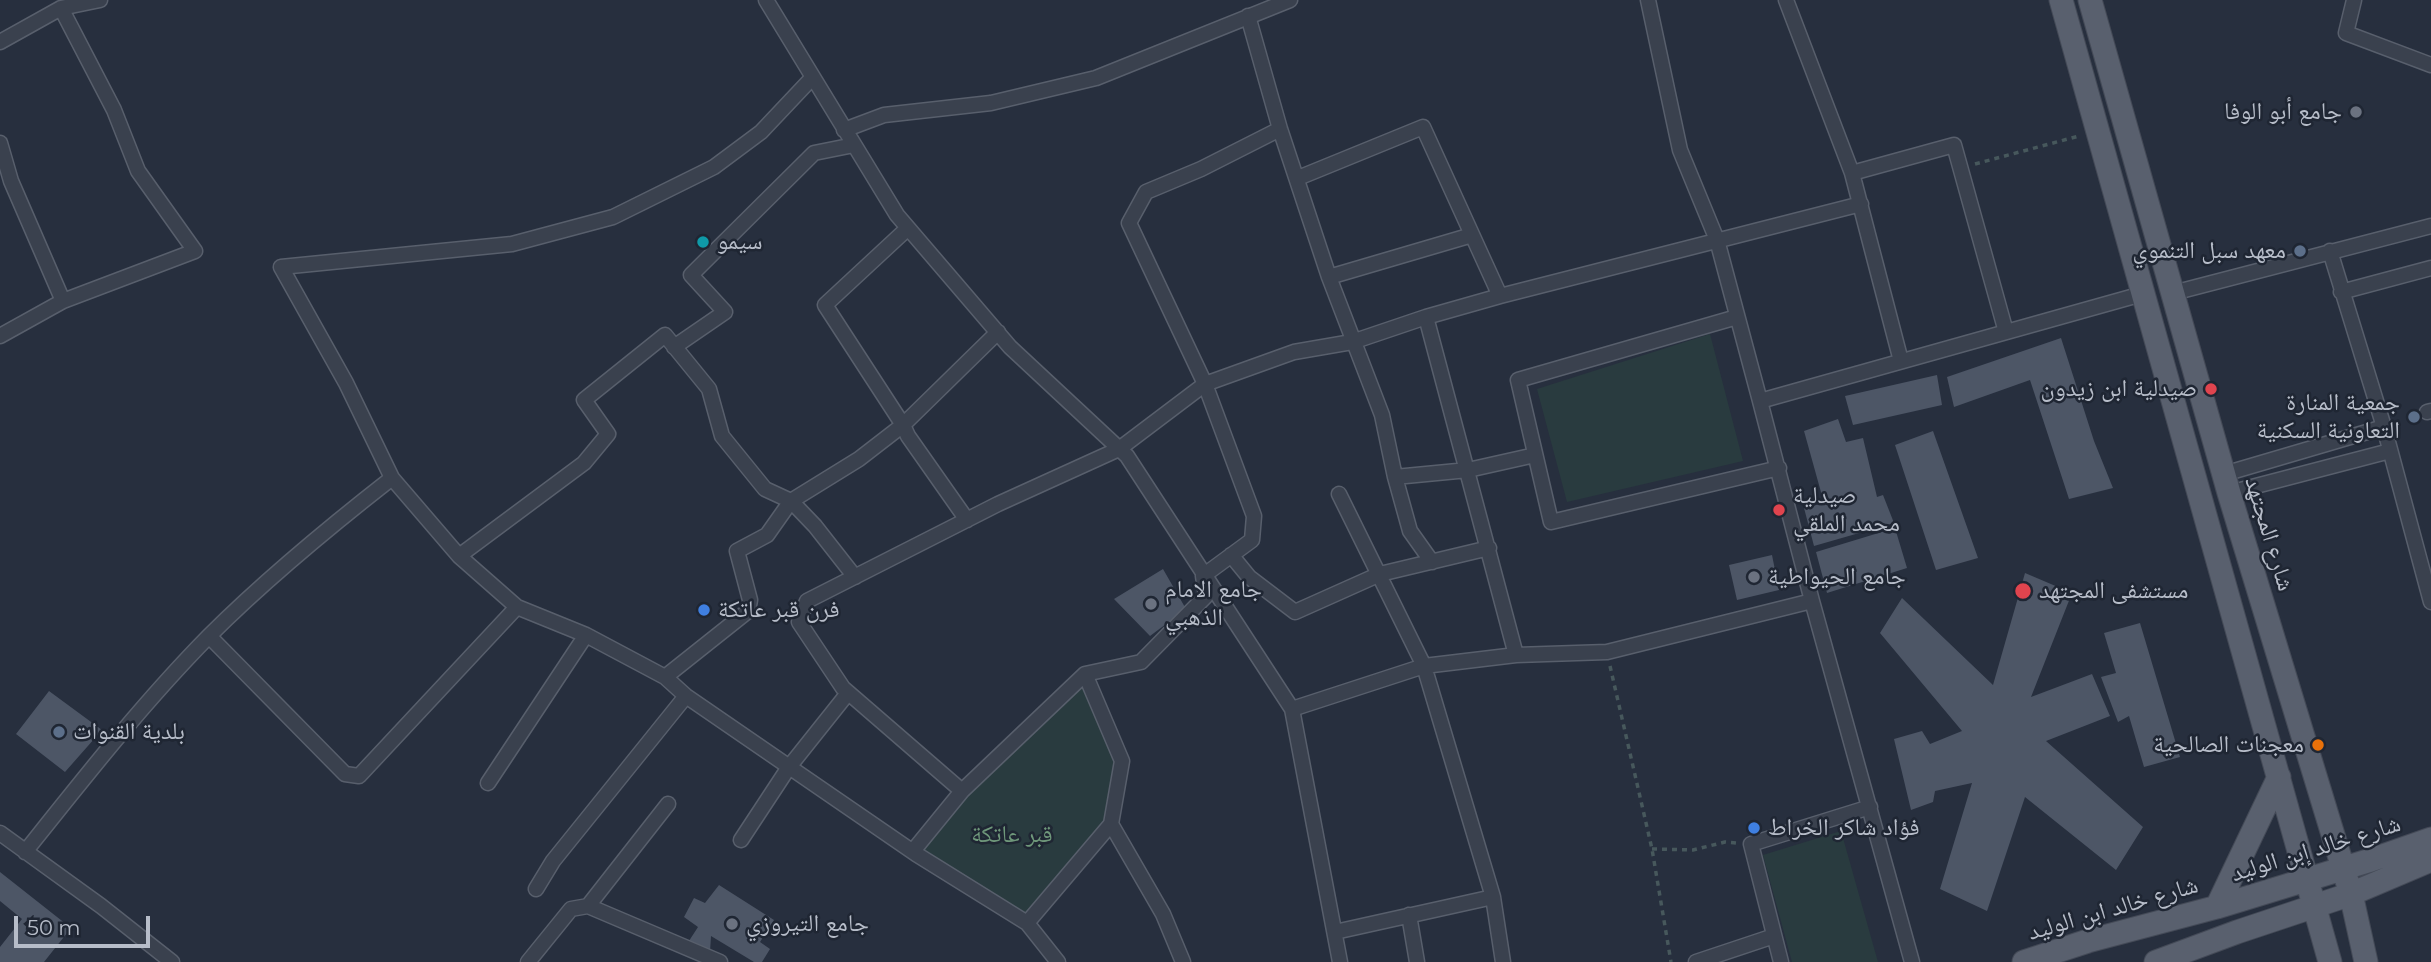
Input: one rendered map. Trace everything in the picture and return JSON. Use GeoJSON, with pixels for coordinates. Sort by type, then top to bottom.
{"type":"FeatureCollection","features":[{"type":"Feature","properties":{"kind":"main road"},"geometry":{"type":"LineString","coordinates":[[2062,0],[2330,962]]}},
{"type":"Feature","properties":{"kind":"main road","name":"شارع المجتهد"},"geometry":{"type":"LineString","coordinates":[[2090,0],[2227,484],[2351,894],[2366,962]]}},
{"type":"Feature","properties":{"kind":"main road"},"geometry":{"type":"LineString","coordinates":[[2217,907],[2279,777]]}},
{"type":"Feature","properties":{"kind":"main road","name":"شارع خالد إبن الوليد"},"geometry":{"type":"LineString","coordinates":[[2217,907],[2431,839]]}},
{"type":"Feature","properties":{"kind":"main road","name":"شارع خالد إبن الوليد"},"geometry":{"type":"LineString","coordinates":[[2156,962],[2351,894],[2431,860]]}},
{"type":"Feature","properties":{"kind":"main road","name":"شارع خالد ابن الوليد"},"geometry":{"type":"LineString","coordinates":[[2024,962],[2088,941],[2217,907]]}},
{"type":"Feature","properties":{"kind":"main road"},"geometry":{"type":"LineString","coordinates":[[2060,962],[2088,941]]}},
{"type":"Feature","properties":{"kind":"street"},"geometry":{"type":"LineString","coordinates":[[0,42],[61,8],[100,0]]}},
{"type":"Feature","properties":{"kind":"street"},"geometry":{"type":"LineString","coordinates":[[766,0],[897,215],[1010,346],[1127,456],[1292,709],[1340,962]]}},
{"type":"Feature","properties":{"kind":"street"},"geometry":{"type":"LineString","coordinates":[[844,130],[884,115],[991,103],[1096,78],[1290,0]]}},
{"type":"Feature","properties":{"kind":"street"},"geometry":{"type":"LineString","coordinates":[[1648,0],[1680,150],[1717,240],[1812,601],[1912,962]]}},
{"type":"Feature","properties":{"kind":"street"},"geometry":{"type":"LineString","coordinates":[[1786,0],[1852,173],[1901,361]]}},
{"type":"Feature","properties":{"kind":"street"},"geometry":{"type":"LineString","coordinates":[[2354,0],[2346,33],[2431,65]]}},
{"type":"Feature","properties":{"kind":"street"},"geometry":{"type":"LineString","coordinates":[[0,336],[63,301],[195,251],[138,171],[114,110],[61,8]]}},
{"type":"Feature","properties":{"kind":"street"},"geometry":{"type":"LineString","coordinates":[[1248,16],[1280,129],[1329,277],[1382,415],[1410,531],[1432,562]]}},
{"type":"Feature","properties":{"kind":"street"},"geometry":{"type":"LineString","coordinates":[[812,78],[761,132],[714,167],[613,217],[512,244],[281,268],[345,383],[391,478],[459,556],[517,607],[586,635],[665,677],[686,696],[913,851],[1027,923],[1058,962]]}},
{"type":"Feature","properties":{"kind":"street"},"geometry":{"type":"LineString","coordinates":[[1298,178],[1423,127],[1500,296]]}},
{"type":"Feature","properties":{"kind":"street"},"geometry":{"type":"LineString","coordinates":[[1203,576],[1252,540],[1254,516],[1205,384],[1129,223],[1146,192],[1201,169],[1280,129]]}},
{"type":"Feature","properties":{"kind":"street"},"geometry":{"type":"LineString","coordinates":[[0,143],[12,181],[63,301]]}},
{"type":"Feature","properties":{"kind":"street"},"geometry":{"type":"LineString","coordinates":[[674,347],[725,312],[691,275],[814,152],[854,145]]}},
{"type":"Feature","properties":{"kind":"street"},"geometry":{"type":"LineString","coordinates":[[1852,173],[1954,145],[2006,332]]}},
{"type":"Feature","properties":{"kind":"street"},"geometry":{"type":"LineString","coordinates":[[962,791],[843,688],[799,622],[807,601],[967,520],[1119,449],[1205,384],[1294,352],[1352,342],[1500,296],[1861,204]]}},
{"type":"Feature","properties":{"kind":"street"},"geometry":{"type":"LineString","coordinates":[[2174,293],[2431,226]]}},
{"type":"Feature","properties":{"kind":"street"},"geometry":{"type":"LineString","coordinates":[[908,228],[825,305],[904,425],[908,436],[967,520]]}},
{"type":"Feature","properties":{"kind":"street"},"geometry":{"type":"LineString","coordinates":[[1329,277],[1472,235]]}},
{"type":"Feature","properties":{"kind":"street"},"geometry":{"type":"LineString","coordinates":[[2330,251],[2384,428],[2431,602]]}},
{"type":"Feature","properties":{"kind":"street"},"geometry":{"type":"LineString","coordinates":[[2342,292],[2431,268]]}},
{"type":"Feature","properties":{"kind":"street"},"geometry":{"type":"LineString","coordinates":[[1760,401],[2142,294]]}},
{"type":"Feature","properties":{"kind":"street"},"geometry":{"type":"LineString","coordinates":[[1426,317],[1516,655]]}},
{"type":"Feature","properties":{"kind":"street"},"geometry":{"type":"LineString","coordinates":[[1737,317],[1518,380],[1551,522],[1779,468]]}},
{"type":"Feature","properties":{"kind":"street"},"geometry":{"type":"LineString","coordinates":[[665,677],[748,611],[750,600],[737,551],[766,535],[791,500],[859,459],[904,425],[998,332]]}},
{"type":"Feature","properties":{"kind":"street"},"geometry":{"type":"LineString","coordinates":[[459,556],[584,463],[608,434],[584,400],[665,335],[709,389],[722,436],[765,489],[791,500],[855,577]]}},
{"type":"Feature","properties":{"kind":"street"},"geometry":{"type":"LineString","coordinates":[[2227,484],[2384,428]]}},
{"type":"Feature","properties":{"kind":"street"},"geometry":{"type":"LineString","coordinates":[[2227,484],[2390,451]]}},
{"type":"Feature","properties":{"kind":"street"},"geometry":{"type":"LineString","coordinates":[[1395,477],[1468,470],[1535,455]]}},
{"type":"Feature","properties":{"kind":"street"},"geometry":{"type":"LineString","coordinates":[[25,852],[112,743],[209,636],[303,549],[391,478]]}},
{"type":"Feature","properties":{"kind":"street"},"geometry":{"type":"LineString","coordinates":[[1339,494],[1424,666],[1493,897],[1503,962]]}},
{"type":"Feature","properties":{"kind":"street"},"geometry":{"type":"LineString","coordinates":[[1231,555],[1249,577],[1295,612],[1380,574],[1489,548]]}},
{"type":"Feature","properties":{"kind":"street"},"geometry":{"type":"LineString","coordinates":[[913,851],[962,791],[1085,674],[1141,662],[1206,596],[1203,576]]}},
{"type":"Feature","properties":{"kind":"street"},"geometry":{"type":"LineString","coordinates":[[1292,709],[1424,666],[1516,655],[1607,652],[1812,601]]}},
{"type":"Feature","properties":{"kind":"street"},"geometry":{"type":"LineString","coordinates":[[209,636],[345,774],[359,776],[517,607]]}},
{"type":"Feature","properties":{"kind":"street"},"geometry":{"type":"LineString","coordinates":[[488,783],[586,635]]}},
{"type":"Feature","properties":{"kind":"street"},"geometry":{"type":"LineString","coordinates":[[1027,923],[1111,824],[1122,761],[1085,674]]}},
{"type":"Feature","properties":{"kind":"street"},"geometry":{"type":"LineString","coordinates":[[741,840],[789,766],[848,693]]}},
{"type":"Feature","properties":{"kind":"street"},"geometry":{"type":"LineString","coordinates":[[536,889],[553,861],[686,696]]}},
{"type":"Feature","properties":{"kind":"street"},"geometry":{"type":"LineString","coordinates":[[587,906],[668,804]]}},
{"type":"Feature","properties":{"kind":"street"},"geometry":{"type":"LineString","coordinates":[[1781,962],[1751,844],[1870,807]]}},
{"type":"Feature","properties":{"kind":"street"},"geometry":{"type":"LineString","coordinates":[[1111,824],[1163,914],[1183,962]]}},
{"type":"Feature","properties":{"kind":"street"},"geometry":{"type":"LineString","coordinates":[[0,833],[172,962]]}},
{"type":"Feature","properties":{"kind":"street"},"geometry":{"type":"LineString","coordinates":[[1335,932],[1493,897]]}},
{"type":"Feature","properties":{"kind":"street"},"geometry":{"type":"LineString","coordinates":[[528,962],[571,909],[587,906],[720,962]]}},
{"type":"Feature","properties":{"kind":"street"},"geometry":{"type":"LineString","coordinates":[[1409,915],[1417,962]]}},
{"type":"Feature","properties":{"kind":"street"},"geometry":{"type":"LineString","coordinates":[[1696,962],[1774,936]]}},
{"type":"Feature","properties":{"kind":"path"},"geometry":{"type":"LineString","coordinates":[[1960,168],[2098,131]]}},
{"type":"Feature","properties":{"kind":"path"},"geometry":{"type":"LineString","coordinates":[[1607,652],[1652,849],[1671,962]]}},
{"type":"Feature","properties":{"kind":"path"},"geometry":{"type":"LineString","coordinates":[[1652,849],[1693,850],[1725,842],[1751,844]]}},
{"type":"Feature","properties":{"kind":"green space"},"geometry":{"type":"Polygon","coordinates":[[[1710,334],[1743,461],[1567,502],[1537,389],[1710,334]]]}},
{"type":"Feature","properties":{"kind":"green space","name":"قبر عاتكة"},"geometry":{"type":"Polygon","coordinates":[[[1086,678],[1122,761],[1111,824],[1025,921],[917,854],[962,791],[1086,678]]]}},
{"type":"Feature","properties":{"kind":"green space"},"geometry":{"type":"Polygon","coordinates":[[[1841,831],[1878,962],[1792,962],[1763,855],[1841,831]]]}},
{"type":"Feature","properties":{"kind":"building"},"geometry":{"type":"Polygon","coordinates":[[[2061,338],[2094,441],[2113,488],[2069,499],[2030,380],[1954,407],[1947,377],[2061,338]]]}},
{"type":"Feature","properties":{"kind":"building"},"geometry":{"type":"Polygon","coordinates":[[[1937,375],[1942,405],[1853,425],[1845,396],[1937,375]]]}},
{"type":"Feature","properties":{"kind":"building"},"geometry":{"type":"Polygon","coordinates":[[[1838,419],[1846,442],[1863,438],[1877,497],[1883,495],[1894,523],[1814,546],[1804,508],[1824,503],[1804,431],[1838,419]]]}},
{"type":"Feature","properties":{"kind":"building"},"geometry":{"type":"Polygon","coordinates":[[[1933,431],[1978,558],[1936,570],[1895,445],[1933,431]]]}},
{"type":"Feature","properties":{"kind":"building"},"geometry":{"type":"Polygon","coordinates":[[[1895,528],[1907,568],[1827,593],[1816,552],[1895,528]]]}},
{"type":"Feature","properties":{"kind":"building","name":"جامع الحيواطية"},"geometry":{"type":"Polygon","coordinates":[[[1772,555],[1779,590],[1737,600],[1729,565],[1772,555]]]}},
{"type":"Feature","properties":{"kind":"building","name":"جامع الامام الذهبي"},"geometry":{"type":"Polygon","coordinates":[[[1163,569],[1186,609],[1150,636],[1114,599],[1163,569]]]}},
{"type":"Feature","properties":{"kind":"building"},"geometry":{"type":"Polygon","coordinates":[[[2025,573],[2072,593],[2031,697],[2092,674],[2110,716],[2046,741],[2143,827],[2116,870],[2025,797],[1987,911],[1940,889],[1972,783],[1935,791],[1933,802],[1911,810],[1894,739],[1922,731],[1930,744],[1962,731],[1880,633],[1902,598],[1993,685],[2025,573]]]}},
{"type":"Feature","properties":{"kind":"building"},"geometry":{"type":"Polygon","coordinates":[[[2140,623],[2180,757],[2144,767],[2129,716],[2118,722],[2101,677],[2116,673],[2104,633],[2140,623]]]}},
{"type":"Feature","properties":{"kind":"building","name":"بلدية القنوات"},"geometry":{"type":"Polygon","coordinates":[[[49,691],[102,730],[65,772],[16,734],[49,691]]]}},
{"type":"Feature","properties":{"kind":"building"},"geometry":{"type":"Polygon","coordinates":[[[0,872],[71,928],[44,962],[0,962],[0,947],[22,919],[0,901],[0,872]]]}},
{"type":"Feature","properties":{"kind":"building","name":"جامع التيروزي"},"geometry":{"type":"Polygon","coordinates":[[[719,885],[774,920],[760,942],[770,949],[762,962],[754,962],[711,936],[710,952],[687,944],[698,927],[684,917],[694,898],[705,903],[719,885]]]}},
{"type":"Feature","properties":{"kind":"place","name":"جامع أبو الوفا"},"geometry":{"type":"Point","coordinates":[2356,112]}},
{"type":"Feature","properties":{"kind":"place","name":"سيمو"},"geometry":{"type":"Point","coordinates":[703,242]}},
{"type":"Feature","properties":{"kind":"place","name":"معهد سبل التنموي"},"geometry":{"type":"Point","coordinates":[2300,251]}},
{"type":"Feature","properties":{"kind":"place","name":"صيدلية ابن زيدون"},"geometry":{"type":"Point","coordinates":[2211,389]}},
{"type":"Feature","properties":{"kind":"place","name":"جمعية المنارة التعاونية السكنية"},"geometry":{"type":"Point","coordinates":[2414,417]}},
{"type":"Feature","properties":{"kind":"place","name":"صيدلية محمد الملقي"},"geometry":{"type":"Point","coordinates":[1779,510]}},
{"type":"Feature","properties":{"kind":"place","name":"جامع الحيواطية"},"geometry":{"type":"Point","coordinates":[1754,577]}},
{"type":"Feature","properties":{"kind":"place","name":"مستشفى المجتهد"},"geometry":{"type":"Point","coordinates":[2023,591]}},
{"type":"Feature","properties":{"kind":"place","name":"جامع الامام الذهبي"},"geometry":{"type":"Point","coordinates":[1151,604]}},
{"type":"Feature","properties":{"kind":"place","name":"فرن قبر عاتكة"},"geometry":{"type":"Point","coordinates":[704,610]}},
{"type":"Feature","properties":{"kind":"place","name":"بلدية القنوات"},"geometry":{"type":"Point","coordinates":[59,732]}},
{"type":"Feature","properties":{"kind":"place","name":"معجنات الصالحية"},"geometry":{"type":"Point","coordinates":[2318,745]}},
{"type":"Feature","properties":{"kind":"place","name":"فؤاد شاكر الخراط"},"geometry":{"type":"Point","coordinates":[1754,828]}},
{"type":"Feature","properties":{"kind":"place","name":"جامع التيروزي"},"geometry":{"type":"Point","coordinates":[732,924]}}]}
